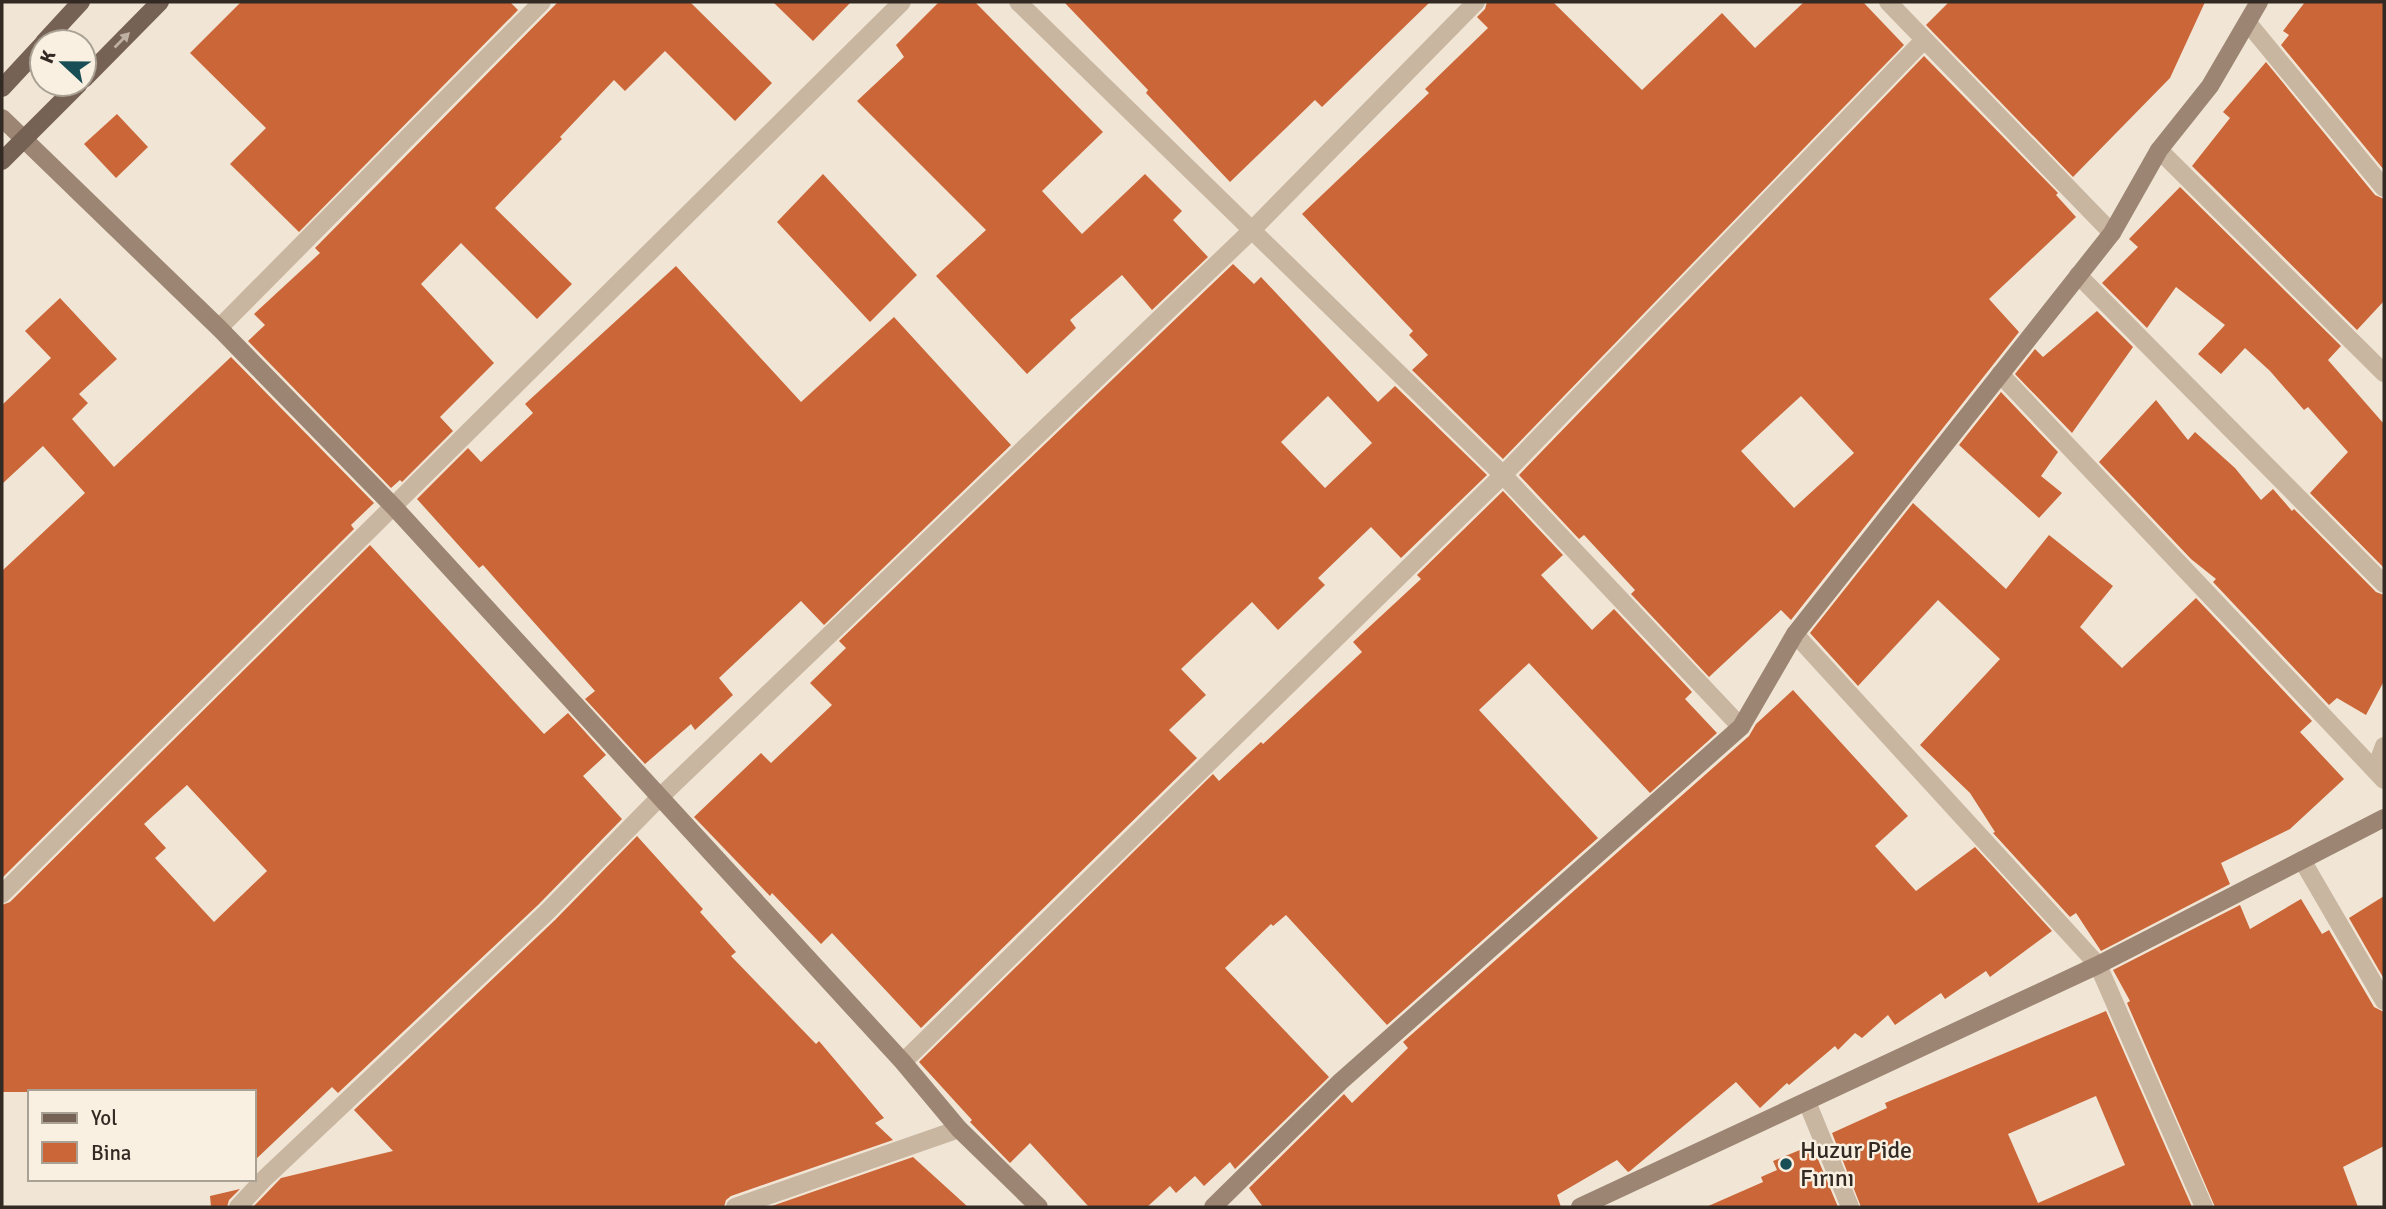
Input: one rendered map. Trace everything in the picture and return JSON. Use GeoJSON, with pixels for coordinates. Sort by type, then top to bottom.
{"type":"FeatureCollection","features":[{"type":"Feature","properties":{"kind":"main road"},"geometry":{"type":"LineString","coordinates":[[57,28],[81,2]]}},
{"type":"Feature","properties":{"kind":"main road"},"geometry":{"type":"LineString","coordinates":[[98,65],[160,2]]}},
{"type":"Feature","properties":{"kind":"main road"},"geometry":{"type":"LineString","coordinates":[[2,88],[28,59]]}},
{"type":"Feature","properties":{"kind":"main road"},"geometry":{"type":"LineString","coordinates":[[2,161],[65,98]]}},
{"type":"Feature","properties":{"kind":"street"},"geometry":{"type":"LineString","coordinates":[[219,327],[541,2]]}},
{"type":"Feature","properties":{"kind":"street"},"geometry":{"type":"LineString","coordinates":[[2,894],[902,2]]}},
{"type":"Feature","properties":{"kind":"street"},"geometry":{"type":"LineString","coordinates":[[1018,2],[1503,475],[1741,727]]}},
{"type":"Feature","properties":{"kind":"street"},"geometry":{"type":"LineString","coordinates":[[238,1207],[274,1169],[547,912],[659,798],[1251,231],[1476,2]]}},
{"type":"Feature","properties":{"kind":"street"},"geometry":{"type":"LineString","coordinates":[[1888,2],[2112,233]]}},
{"type":"Feature","properties":{"kind":"street"},"geometry":{"type":"LineString","coordinates":[[1213,1207],[1340,1082],[1741,727],[1796,634],[2112,233],[2159,150],[2210,86],[2259,2]]}},
{"type":"Feature","properties":{"kind":"street"},"geometry":{"type":"LineString","coordinates":[[2248,23],[2384,188]]}},
{"type":"Feature","properties":{"kind":"street"},"geometry":{"type":"LineString","coordinates":[[903,1062],[1503,475],[1924,40]]}},
{"type":"Feature","properties":{"kind":"street"},"geometry":{"type":"LineString","coordinates":[[2,118],[219,327],[394,507],[903,1062],[959,1129],[1039,1207]]}},
{"type":"Feature","properties":{"kind":"street"},"geometry":{"type":"LineString","coordinates":[[2159,150],[2384,373]]}},
{"type":"Feature","properties":{"kind":"street"},"geometry":{"type":"LineString","coordinates":[[2078,275],[2384,584]]}},
{"type":"Feature","properties":{"kind":"street"},"geometry":{"type":"LineString","coordinates":[[2000,374],[2379,775]]}},
{"type":"Feature","properties":{"kind":"street"},"geometry":{"type":"LineString","coordinates":[[1796,634],[2098,965],[2204,1207]]}},
{"type":"Feature","properties":{"kind":"street"},"geometry":{"type":"LineString","coordinates":[[2379,775],[2384,746]]}},
{"type":"Feature","properties":{"kind":"street"},"geometry":{"type":"LineString","coordinates":[[1586,1206],[2098,965],[2384,818]]}},
{"type":"Feature","properties":{"kind":"street"},"geometry":{"type":"LineString","coordinates":[[2302,860],[2384,1001]]}},
{"type":"Feature","properties":{"kind":"street"},"geometry":{"type":"LineString","coordinates":[[1807,1102],[1850,1207]]}},
{"type":"Feature","properties":{"kind":"street"},"geometry":{"type":"LineString","coordinates":[[735,1207],[959,1129]]}},
{"type":"Feature","properties":{"kind":"building"},"geometry":{"type":"Polygon","coordinates":[[[241,2],[510,2],[518,10],[299,232],[230,164],[266,128],[190,53],[241,2]]]}},
{"type":"Feature","properties":{"kind":"building"},"geometry":{"type":"Polygon","coordinates":[[[558,2],[690,2],[772,83],[735,121],[665,51],[625,91],[614,80],[495,208],[572,284],[537,319],[461,243],[421,284],[494,363],[440,417],[453,431],[402,482],[400,480],[391,488],[248,341],[265,325],[254,314],[320,253],[315,248],[558,2]]]}},
{"type":"Feature","properties":{"kind":"building"},"geometry":{"type":"Polygon","coordinates":[[[773,2],[851,2],[813,41],[773,2]]]}},
{"type":"Feature","properties":{"kind":"building"},"geometry":{"type":"Polygon","coordinates":[[[939,2],[975,2],[1103,132],[1042,191],[1082,234],[1145,174],[1182,211],[1173,220],[1208,257],[1152,310],[1122,275],[1070,320],[1076,328],[1027,374],[936,276],[986,230],[857,101],[904,57],[896,45],[939,2]]]}},
{"type":"Feature","properties":{"kind":"building"},"geometry":{"type":"Polygon","coordinates":[[[1064,2],[1430,2],[1322,107],[1315,100],[1230,182],[1064,2]]]}},
{"type":"Feature","properties":{"kind":"building"},"geometry":{"type":"Polygon","coordinates":[[[1487,2],[1553,2],[1642,90],[1722,13],[1755,48],[1804,2],[1863,2],[1904,45],[1503,459],[1412,370],[1428,355],[1409,335],[1413,331],[1302,214],[1429,93],[1425,89],[1488,28],[1477,17],[1485,9],[1487,2]]]}},
{"type":"Feature","properties":{"kind":"building"},"geometry":{"type":"Polygon","coordinates":[[[1949,2],[2205,2],[2170,78],[2073,177],[1926,25],[1949,2]]]}},
{"type":"Feature","properties":{"kind":"building"},"geometry":{"type":"Polygon","coordinates":[[[2305,2],[2384,2],[2384,170],[2281,45],[2289,35],[2283,31],[2305,2]]]}},
{"type":"Feature","properties":{"kind":"building"},"geometry":{"type":"Polygon","coordinates":[[[1924,56],[2058,193],[2056,195],[2076,217],[1989,299],[2019,332],[1791,620],[1781,610],[1709,677],[1631,594],[1635,590],[1584,535],[1579,539],[1519,475],[1924,56]],[[1801,396],[1741,451],[1794,508],[1854,453],[1801,396]]]}},
{"type":"Feature","properties":{"kind":"building"},"geometry":{"type":"Polygon","coordinates":[[[2266,62],[2375,195],[2384,199],[2384,301],[2357,330],[2192,166],[2230,118],[2223,112],[2266,62]]]}},
{"type":"Feature","properties":{"kind":"building"},"geometry":{"type":"Polygon","coordinates":[[[117,114],[148,147],[116,178],[84,144],[117,114]]]}},
{"type":"Feature","properties":{"kind":"building"},"geometry":{"type":"Polygon","coordinates":[[[823,174],[917,275],[870,322],[777,222],[823,174]]]}},
{"type":"Feature","properties":{"kind":"building"},"geometry":{"type":"Polygon","coordinates":[[[2180,187],[2341,346],[2328,360],[2384,424],[2384,568],[2310,493],[2348,452],[2308,407],[2304,410],[2270,371],[2245,348],[2221,374],[2198,354],[2225,325],[2176,287],[2147,328],[2102,283],[2138,247],[2129,239],[2180,187]]]}},
{"type":"Feature","properties":{"kind":"building"},"geometry":{"type":"Polygon","coordinates":[[[1233,264],[1254,284],[1261,277],[1378,402],[1395,386],[1487,475],[1401,558],[1371,527],[1318,578],[1325,585],[1278,630],[1252,602],[1181,669],[1206,695],[1169,730],[1197,758],[921,1028],[832,933],[821,944],[772,893],[770,896],[694,817],[761,753],[771,763],[832,705],[810,683],[846,648],[839,641],[1233,264]],[[1328,396],[1281,442],[1325,488],[1372,443],[1328,396]]]}},
{"type":"Feature","properties":{"kind":"building"},"geometry":{"type":"Polygon","coordinates":[[[676,266],[801,402],[894,317],[1011,445],[824,625],[801,601],[719,678],[733,695],[695,730],[691,724],[645,764],[585,699],[595,691],[483,565],[479,568],[417,499],[468,448],[481,462],[533,413],[525,404],[676,266]]]}},
{"type":"Feature","properties":{"kind":"building"},"geometry":{"type":"Polygon","coordinates":[[[60,298],[117,359],[79,394],[88,403],[72,419],[114,467],[231,357],[374,503],[351,525],[354,529],[2,878],[2,571],[85,493],[43,446],[2,484],[2,405],[51,358],[25,331],[60,298]]]}},
{"type":"Feature","properties":{"kind":"building"},"geometry":{"type":"Polygon","coordinates":[[[2097,311],[2133,347],[2072,433],[2015,374],[2035,349],[2043,357],[2097,311]]]}},
{"type":"Feature","properties":{"kind":"building"},"geometry":{"type":"Polygon","coordinates":[[[2001,392],[2058,452],[2041,476],[2062,493],[2039,518],[1959,445],[2001,392]]]}},
{"type":"Feature","properties":{"kind":"building"},"geometry":{"type":"Polygon","coordinates":[[[2156,400],[2188,440],[2195,432],[2235,468],[2261,500],[2273,489],[2292,511],[2294,509],[2376,592],[2384,595],[2384,681],[2366,715],[2337,698],[2329,705],[2213,582],[2216,579],[2191,559],[2099,462],[2156,400]]]}},
{"type":"Feature","properties":{"kind":"building"},"geometry":{"type":"Polygon","coordinates":[[[1503,491],[1563,555],[1541,575],[1592,630],[1614,609],[1692,692],[1685,699],[1717,733],[1650,793],[1529,663],[1479,710],[1598,838],[1387,1025],[1286,915],[1273,926],[1271,924],[1225,968],[1329,1077],[1235,1169],[1230,1162],[1204,1186],[1195,1176],[1176,1193],[1170,1186],[1147,1207],[1089,1207],[1030,1143],[1010,1163],[970,1122],[972,1120],[919,1062],[1213,774],[1219,781],[1362,652],[1353,642],[1421,579],[1417,575],[1503,491]]]}},
{"type":"Feature","properties":{"kind":"building"},"geometry":{"type":"Polygon","coordinates":[[[1913,503],[2006,589],[2049,535],[2113,586],[2080,627],[2122,668],[2196,598],[2312,721],[2300,732],[2344,779],[2290,829],[2221,863],[2230,884],[2101,951],[2076,913],[2070,917],[1993,833],[1995,832],[1970,793],[1920,745],[2000,659],[1938,600],[1858,686],[1810,633],[1913,503]]]}},
{"type":"Feature","properties":{"kind":"building"},"geometry":{"type":"Polygon","coordinates":[[[370,545],[544,734],[568,713],[606,755],[583,776],[622,819],[539,904],[338,1093],[332,1087],[256,1159],[256,1090],[2,1092],[2,905],[10,902],[370,545]],[[187,785],[144,824],[166,848],[155,858],[214,922],[267,871],[187,785]]]}},
{"type":"Feature","properties":{"kind":"building"},"geometry":{"type":"Polygon","coordinates":[[[1793,690],[1908,816],[1875,846],[1916,891],[1975,847],[2052,931],[1990,977],[1986,971],[1945,999],[1941,993],[1895,1025],[1888,1015],[1862,1038],[1855,1033],[1838,1050],[1835,1046],[1789,1085],[1787,1083],[1760,1108],[1736,1082],[1630,1171],[1617,1160],[1557,1195],[1561,1207],[1263,1207],[1249,1188],[1344,1094],[1352,1103],[1408,1048],[1403,1042],[1749,736],[1756,724],[1793,690]]]}},
{"type":"Feature","properties":{"kind":"building"},"geometry":{"type":"Polygon","coordinates":[[[637,836],[703,909],[700,912],[736,952],[731,956],[816,1044],[819,1041],[884,1118],[875,1123],[893,1140],[731,1196],[724,1207],[253,1207],[281,1178],[393,1151],[354,1110],[555,920],[637,836]]]}},
{"type":"Feature","properties":{"kind":"building"},"geometry":{"type":"Polygon","coordinates":[[[2384,896],[2384,979],[2349,918],[2384,896]]]}},
{"type":"Feature","properties":{"kind":"building"},"geometry":{"type":"Polygon","coordinates":[[[2301,899],[2322,934],[2329,930],[2374,1007],[2384,1012],[2384,1146],[2343,1167],[2358,1207],[2215,1207],[2127,1003],[2130,1001],[2113,970],[2240,905],[2250,929],[2301,899]]]}},
{"type":"Feature","properties":{"kind":"building"},"geometry":{"type":"Polygon","coordinates":[[[2106,1011],[2192,1207],[1861,1207],[1832,1133],[1887,1108],[1885,1103],[2106,1011]],[[2096,1096],[2008,1134],[2038,1203],[2125,1165],[2096,1096]]]}},
{"type":"Feature","properties":{"kind":"building"},"geometry":{"type":"Polygon","coordinates":[[[1812,1145],[1838,1207],[1706,1207],[1763,1182],[1761,1177],[1777,1170],[1773,1161],[1812,1145]]]}},
{"type":"Feature","properties":{"kind":"building"},"geometry":{"type":"Polygon","coordinates":[[[913,1157],[968,1207],[769,1207],[913,1157]]]}},
{"type":"Feature","properties":{"kind":"building"},"geometry":{"type":"Polygon","coordinates":[[[240,1189],[229,1200],[227,1207],[211,1207],[210,1196],[240,1189]]]}},
{"type":"Feature","properties":{"kind":"place","name":"Huzur Pide Fırını"},"geometry":{"type":"Point","coordinates":[1786,1164]}}]}
